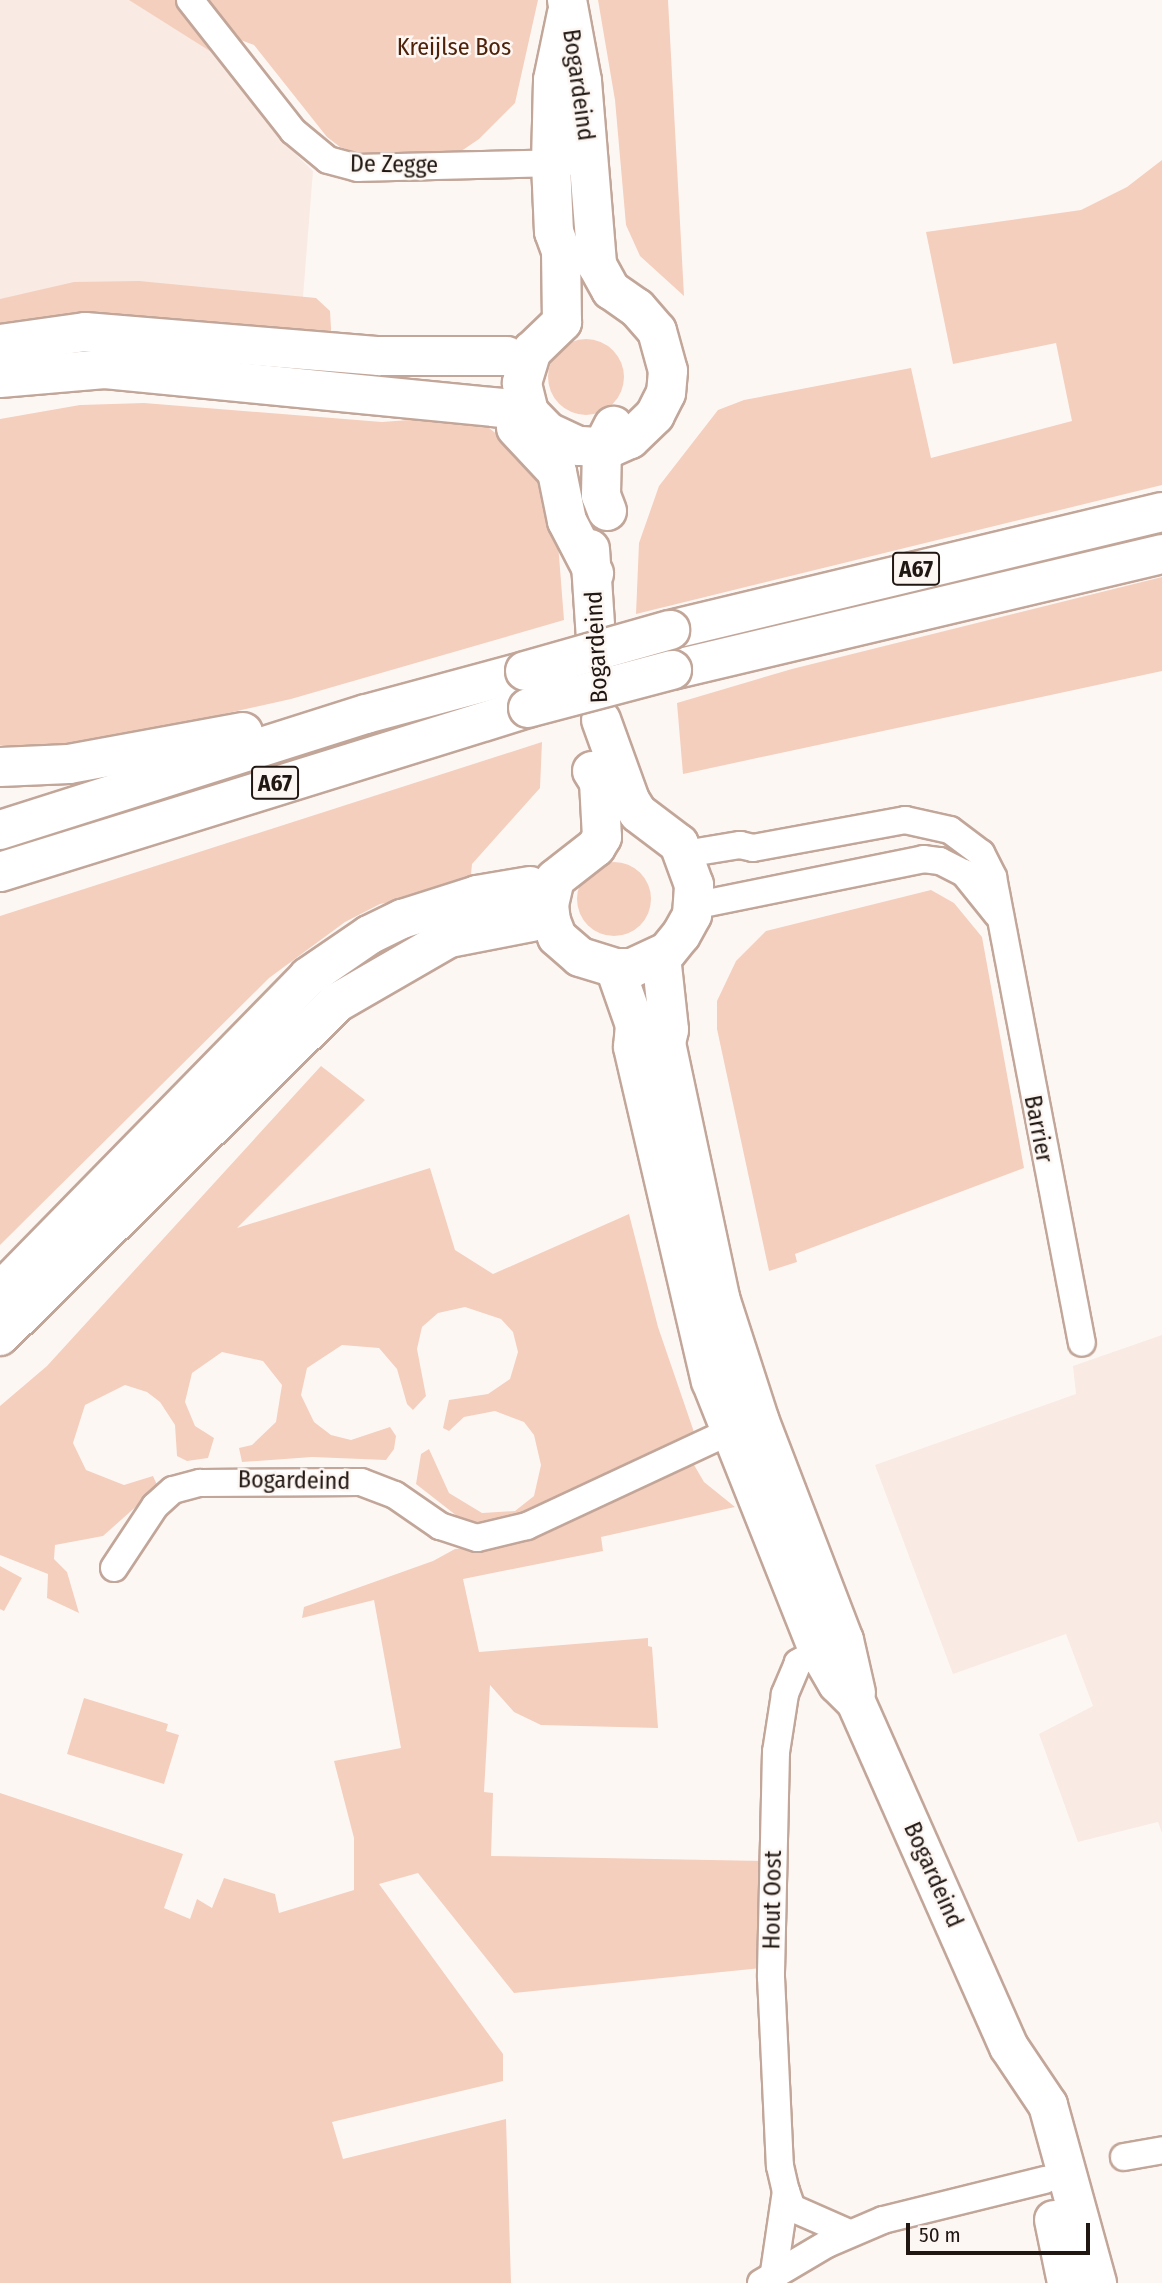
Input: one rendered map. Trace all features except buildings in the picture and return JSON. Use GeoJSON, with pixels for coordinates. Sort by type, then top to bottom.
{"type":"FeatureCollection","features":[{"type":"Feature","properties":{"kind":"main road","name":"Bogardeind"},"geometry":{"type":"LineString","coordinates":[[556,311],[547,251],[570,163],[582,81],[567,6]]}},
{"type":"Feature","properties":{"kind":"main road","name":"Bogardeind"},"geometry":{"type":"LineString","coordinates":[[570,163],[597,265],[611,290],[636,308],[657,331],[659,366]]}},
{"type":"Feature","properties":{"kind":"main road"},"geometry":{"type":"LineString","coordinates":[[588,308],[618,320],[636,335],[659,366],[643,400],[585,449],[519,432],[510,398],[507,356],[527,328],[556,311],[588,308]]}},
{"type":"Feature","properties":{"kind":"main road"},"geometry":{"type":"LineString","coordinates":[[510,398],[532,351],[561,326],[556,311]]}},
{"type":"Feature","properties":{"kind":"main road"},"geometry":{"type":"LineString","coordinates":[[0,344],[85,332],[379,356],[507,356]]}},
{"type":"Feature","properties":{"kind":"main road"},"geometry":{"type":"LineString","coordinates":[[0,377],[105,369],[442,399],[449,405],[510,398]]}},
{"type":"Feature","properties":{"kind":"main road","name":"Bogardeind"},"geometry":{"type":"LineString","coordinates":[[585,449],[607,511],[594,573]]}},
{"type":"Feature","properties":{"kind":"main road","name":"Bogardeind"},"geometry":{"type":"LineString","coordinates":[[585,449],[580,473],[594,573],[601,720],[592,771],[599,782],[595,832]]}},
{"type":"Feature","properties":{"kind":"main road","name":"A67"},"geometry":{"type":"LineString","coordinates":[[0,830],[366,714],[670,631],[1162,512]]}},
{"type":"Feature","properties":{"kind":"main road","name":"A67"},"geometry":{"type":"LineString","coordinates":[[8,870],[528,708],[672,670],[1162,554]]}},
{"type":"Feature","properties":{"kind":"main road","name":"A67"},"geometry":{"type":"LineString","coordinates":[[0,767],[68,764],[148,746],[366,714]]}},
{"type":"Feature","properties":{"kind":"main road","name":"Bogardeind"},"geometry":{"type":"LineString","coordinates":[[601,720],[638,813],[685,876]]}},
{"type":"Feature","properties":{"kind":"main road"},"geometry":{"type":"LineString","coordinates":[[622,830],[650,844],[685,876],[672,911],[627,969],[560,968],[537,917],[551,854],[595,832],[622,830]]}},
{"type":"Feature","properties":{"kind":"main road"},"geometry":{"type":"LineString","coordinates":[[0,1292],[308,977],[369,935],[402,919],[477,895],[537,917]]}},
{"type":"Feature","properties":{"kind":"main road"},"geometry":{"type":"LineString","coordinates":[[0,1336],[338,1002],[397,965],[431,951],[537,917]]}},
{"type":"Feature","properties":{"kind":"main road","name":"Bogardeind"},"geometry":{"type":"LineString","coordinates":[[627,969],[635,1025],[649,1045],[720,1298],[744,1425],[831,1645],[855,1675],[856,1702],[1009,2047],[1055,2121],[1097,2283]]}},
{"type":"Feature","properties":{"kind":"main road","name":"Bogardeind"},"geometry":{"type":"LineString","coordinates":[[1009,2047],[1045,2180],[1067,2283]]}},
{"type":"Feature","properties":{"kind":"street","name":"De Zegge"},"geometry":{"type":"LineString","coordinates":[[190,0],[293,131],[328,160],[358,168],[570,163]]}},
{"type":"Feature","properties":{"kind":"street","name":"Barrier"},"geometry":{"type":"LineString","coordinates":[[685,876],[743,858],[753,848],[905,820],[921,821],[961,835],[981,853],[993,877],[997,914],[1082,1343]]}},
{"type":"Feature","properties":{"kind":"street","name":"Barrier"},"geometry":{"type":"LineString","coordinates":[[685,876],[923,859],[940,861],[964,873],[997,914]]}},
{"type":"Feature","properties":{"kind":"street","name":"Bogardeind"},"geometry":{"type":"LineString","coordinates":[[114,1568],[155,1506],[173,1490],[200,1483],[361,1482],[395,1495],[440,1526],[477,1538],[527,1526],[744,1425]]}},
{"type":"Feature","properties":{"kind":"street","name":"Hout Oost"},"geometry":{"type":"LineString","coordinates":[[767,2278],[786,2191],[780,2166],[771,1977],[776,1752],[792,1671],[831,1645]]}},
{"type":"Feature","properties":{"kind":"street"},"geometry":{"type":"LineString","coordinates":[[1124,2157],[1162,2150]]}},
{"type":"Feature","properties":{"kind":"street","name":"Hout Oost"},"geometry":{"type":"LineString","coordinates":[[767,2278],[849,2233],[883,2220],[1045,2180]]}},
{"type":"Feature","properties":{"kind":"street"},"geometry":{"type":"LineString","coordinates":[[786,2191],[792,2208],[849,2233]]}},
{"type":"Feature","properties":{"kind":"shaded area"},"geometry":{"type":"Polygon","coordinates":[[[0,0],[153,0],[201,38],[284,143],[313,171],[303,297],[268,312],[0,321],[0,0]]]}},
{"type":"Feature","properties":{"kind":"shaded area"},"geometry":{"type":"Polygon","coordinates":[[[1162,1335],[1162,1833],[1158,1822],[1078,1842],[1039,1734],[1093,1706],[1066,1634],[953,1674],[875,1465],[1076,1394],[1073,1366],[1162,1335]]]}},
{"type":"Feature","properties":{"kind":"green space"},"geometry":{"type":"Polygon","coordinates":[[[129,0],[176,0],[214,48],[213,53],[129,0]]]}},
{"type":"Feature","properties":{"kind":"green space","name":"Kreijlse Bos"},"geometry":{"type":"Polygon","coordinates":[[[209,0],[538,0],[515,103],[479,139],[454,156],[376,159],[340,147],[327,137],[254,45],[227,35],[209,0]]]}},
{"type":"Feature","properties":{"kind":"green space"},"geometry":{"type":"Polygon","coordinates":[[[598,0],[668,0],[684,296],[640,256],[626,225],[615,100],[598,0]]]}},
{"type":"Feature","properties":{"kind":"green space"},"geometry":{"type":"Polygon","coordinates":[[[1162,160],[1162,485],[636,614],[639,543],[659,486],[718,410],[744,400],[911,368],[931,458],[1072,421],[1056,343],[953,364],[926,232],[1081,210],[1127,187],[1162,160]]]}},
{"type":"Feature","properties":{"kind":"green space"},"geometry":{"type":"Polygon","coordinates":[[[139,281],[316,298],[330,311],[332,346],[0,335],[0,299],[74,282],[139,281]]]}},
{"type":"Feature","properties":{"kind":"green space"},"geometry":{"type":"Polygon","coordinates":[[[586,339],[601,342],[613,350],[621,362],[624,377],[621,392],[613,404],[601,412],[586,415],[571,412],[559,404],[551,392],[548,377],[551,362],[559,350],[571,342],[586,339]]]}},
{"type":"Feature","properties":{"kind":"green space"},"geometry":{"type":"Polygon","coordinates":[[[144,403],[382,422],[435,418],[483,423],[538,468],[558,543],[564,620],[291,699],[116,738],[62,746],[0,745],[0,419],[80,405],[144,403]]]}},
{"type":"Feature","properties":{"kind":"green space"},"geometry":{"type":"Polygon","coordinates":[[[1162,577],[1162,671],[683,774],[677,703],[792,669],[1162,577]]]}},
{"type":"Feature","properties":{"kind":"green space"},"geometry":{"type":"Polygon","coordinates":[[[542,742],[540,788],[472,864],[470,886],[380,904],[345,922],[269,978],[0,1245],[0,916],[542,742]]]}},
{"type":"Feature","properties":{"kind":"green space"},"geometry":{"type":"Polygon","coordinates":[[[614,862],[628,865],[640,873],[648,885],[651,899],[648,913],[640,925],[628,933],[614,936],[600,933],[588,925],[580,913],[577,899],[580,885],[588,873],[600,865],[614,862]]]}},
{"type":"Feature","properties":{"kind":"green space"},"geometry":{"type":"Polygon","coordinates":[[[931,890],[954,903],[982,937],[1024,1168],[795,1254],[797,1262],[769,1271],[717,1029],[717,1001],[736,961],[766,931],[931,890]]]}},
{"type":"Feature","properties":{"kind":"green space"},"geometry":{"type":"Polygon","coordinates":[[[321,1066],[365,1100],[237,1228],[430,1168],[455,1250],[493,1274],[629,1214],[658,1327],[695,1435],[517,1518],[491,1526],[477,1524],[457,1516],[416,1484],[421,1454],[429,1449],[449,1493],[482,1513],[515,1511],[534,1496],[541,1465],[534,1435],[524,1422],[495,1411],[464,1417],[449,1431],[443,1428],[449,1400],[488,1394],[510,1379],[518,1352],[513,1332],[501,1319],[465,1307],[438,1313],[422,1327],[417,1349],[426,1396],[413,1410],[407,1404],[397,1369],[379,1348],[342,1345],[307,1368],[301,1395],[314,1422],[331,1435],[351,1440],[390,1427],[396,1436],[394,1449],[386,1460],[312,1457],[242,1462],[239,1448],[252,1445],[276,1422],[282,1385],[263,1361],[222,1352],[192,1373],[185,1402],[195,1426],[214,1438],[208,1458],[187,1461],[177,1456],[175,1425],[160,1402],[147,1392],[125,1385],[85,1405],[73,1443],[86,1470],[124,1485],[153,1476],[158,1487],[103,1536],[55,1545],[54,1559],[67,1572],[79,1613],[47,1598],[48,1574],[0,1555],[0,1406],[47,1366],[321,1066]]]}},
{"type":"Feature","properties":{"kind":"green space"},"geometry":{"type":"Polygon","coordinates":[[[690,1458],[704,1482],[735,1507],[601,1537],[603,1551],[463,1579],[479,1652],[648,1638],[648,1646],[652,1647],[658,1728],[541,1725],[514,1712],[490,1685],[484,1792],[493,1793],[491,1856],[765,1861],[771,1967],[514,1993],[418,1873],[379,1884],[503,2054],[503,2081],[332,2122],[343,2159],[506,2119],[511,2283],[0,2283],[0,1793],[183,1854],[164,1908],[190,1919],[197,1899],[212,1908],[224,1878],[275,1894],[279,1913],[354,1890],[354,1838],[334,1761],[401,1748],[374,1600],[302,1618],[304,1607],[433,1561],[455,1549],[491,1547],[537,1537],[690,1458]]]}},
{"type":"Feature","properties":{"kind":"green space"},"geometry":{"type":"Polygon","coordinates":[[[0,1566],[22,1578],[4,1611],[0,1609],[0,1566]]]}},
{"type":"Feature","properties":{"kind":"green space"},"geometry":{"type":"Polygon","coordinates":[[[84,1698],[168,1724],[166,1731],[179,1735],[164,1784],[67,1754],[84,1698]]]}}]}
